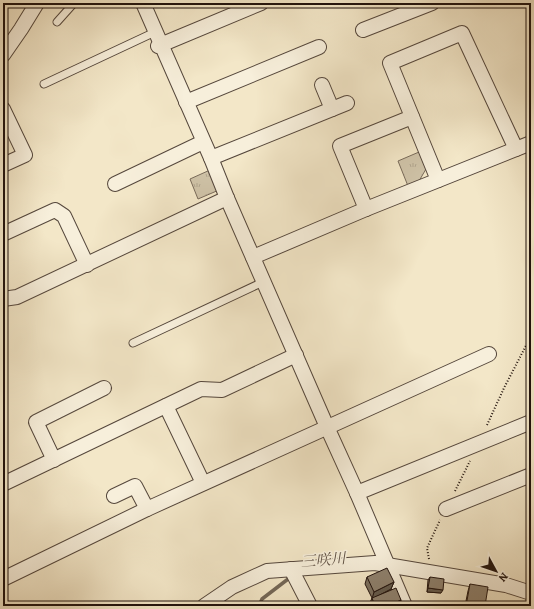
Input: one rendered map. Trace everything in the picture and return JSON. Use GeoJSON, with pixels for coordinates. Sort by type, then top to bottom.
{"type":"FeatureCollection","features":[{"type":"Feature","properties":{"kind":"street"},"geometry":{"type":"LineString","coordinates":[[3,55],[22,29],[37,3]]}},
{"type":"Feature","properties":{"kind":"street"},"geometry":{"type":"LineString","coordinates":[[143,3],[160,46],[211,158],[263,282],[357,493],[405,606]]}},
{"type":"Feature","properties":{"kind":"street"},"geometry":{"type":"LineString","coordinates":[[160,46],[261,3]]}},
{"type":"Feature","properties":{"kind":"street"},"geometry":{"type":"LineString","coordinates":[[363,30],[432,3]]}},
{"type":"Feature","properties":{"kind":"street"},"geometry":{"type":"LineString","coordinates":[[438,180],[390,63],[462,33],[516,149]]}},
{"type":"Feature","properties":{"kind":"street"},"geometry":{"type":"LineString","coordinates":[[186,102],[319,47]]}},
{"type":"Feature","properties":{"kind":"street"},"geometry":{"type":"LineString","coordinates":[[322,85],[332,109]]}},
{"type":"Feature","properties":{"kind":"street"},"geometry":{"type":"LineString","coordinates":[[211,158],[347,103]]}},
{"type":"Feature","properties":{"kind":"street"},"geometry":{"type":"LineString","coordinates":[[3,109],[25,155],[3,165]]}},
{"type":"Feature","properties":{"kind":"street"},"geometry":{"type":"LineString","coordinates":[[366,209],[340,146],[412,117]]}},
{"type":"Feature","properties":{"kind":"street"},"geometry":{"type":"LineString","coordinates":[[115,184],[203,142]]}},
{"type":"Feature","properties":{"kind":"street"},"geometry":{"type":"LineString","coordinates":[[253,257],[366,209],[531,143]]}},
{"type":"Feature","properties":{"kind":"street"},"geometry":{"type":"LineString","coordinates":[[3,299],[17,297],[227,198]]}},
{"type":"Feature","properties":{"kind":"street"},"geometry":{"type":"LineString","coordinates":[[3,234],[55,210],[64,216],[87,265]]}},
{"type":"Feature","properties":{"kind":"street"},"geometry":{"type":"LineString","coordinates":[[3,579],[147,509],[489,354]]}},
{"type":"Feature","properties":{"kind":"street"},"geometry":{"type":"LineString","coordinates":[[3,484],[201,389],[222,390],[296,355]]}},
{"type":"Feature","properties":{"kind":"street"},"geometry":{"type":"LineString","coordinates":[[54,460],[36,422],[104,388]]}},
{"type":"Feature","properties":{"kind":"street"},"geometry":{"type":"LineString","coordinates":[[166,406],[203,484]]}},
{"type":"Feature","properties":{"kind":"street"},"geometry":{"type":"LineString","coordinates":[[357,493],[531,422]]}},
{"type":"Feature","properties":{"kind":"street"},"geometry":{"type":"LineString","coordinates":[[446,509],[531,475]]}},
{"type":"Feature","properties":{"kind":"street"},"geometry":{"type":"LineString","coordinates":[[114,496],[135,486],[147,509]]}},
{"type":"Feature","properties":{"kind":"street"},"geometry":{"type":"LineString","coordinates":[[204,606],[232,587],[267,571],[375,563],[506,585],[531,593]]}},
{"type":"Feature","properties":{"kind":"street"},"geometry":{"type":"LineString","coordinates":[[291,569],[310,606]]}},
{"type":"Feature","properties":{"kind":"lane"},"geometry":{"type":"LineString","coordinates":[[57,22],[74,3]]}},
{"type":"Feature","properties":{"kind":"lane"},"geometry":{"type":"LineString","coordinates":[[44,84],[155,32]]}},
{"type":"Feature","properties":{"kind":"lane"},"geometry":{"type":"LineString","coordinates":[[133,343],[263,282]]}},
{"type":"Feature","properties":{"kind":"green space"},"geometry":{"type":"Polygon","coordinates":[[[419,152],[426,169],[419,181],[408,186],[398,161],[419,152]]]}},
{"type":"Feature","properties":{"kind":"green space"},"geometry":{"type":"Polygon","coordinates":[[[210,170],[219,190],[198,199],[190,179],[210,170]]]}},
{"type":"Feature","properties":{"kind":"building"},"geometry":{"type":"Polygon","coordinates":[[[387,568],[394,582],[374,592],[367,577],[387,568]]]}},
{"type":"Feature","properties":{"kind":"building"},"geometry":{"type":"Polygon","coordinates":[[[430,577],[444,579],[443,590],[428,588],[430,577]]]}},
{"type":"Feature","properties":{"kind":"building"},"geometry":{"type":"Polygon","coordinates":[[[470,584],[488,587],[485,606],[466,606],[470,584]]]}},
{"type":"Feature","properties":{"kind":"building"},"geometry":{"type":"Polygon","coordinates":[[[396,588],[401,600],[387,606],[375,606],[372,598],[396,588]]]}},
{"type":"Feature","properties":{"kind":"building"},"geometry":{"type":"Polygon","coordinates":[[[433,603],[448,605],[448,606],[433,606],[433,603]]]}},
{"type":"Feature","properties":{"kind":"waterway","name":"三咲川"},"geometry":{"type":"LineString","coordinates":[[259,606],[262,599],[292,576]]}}]}
